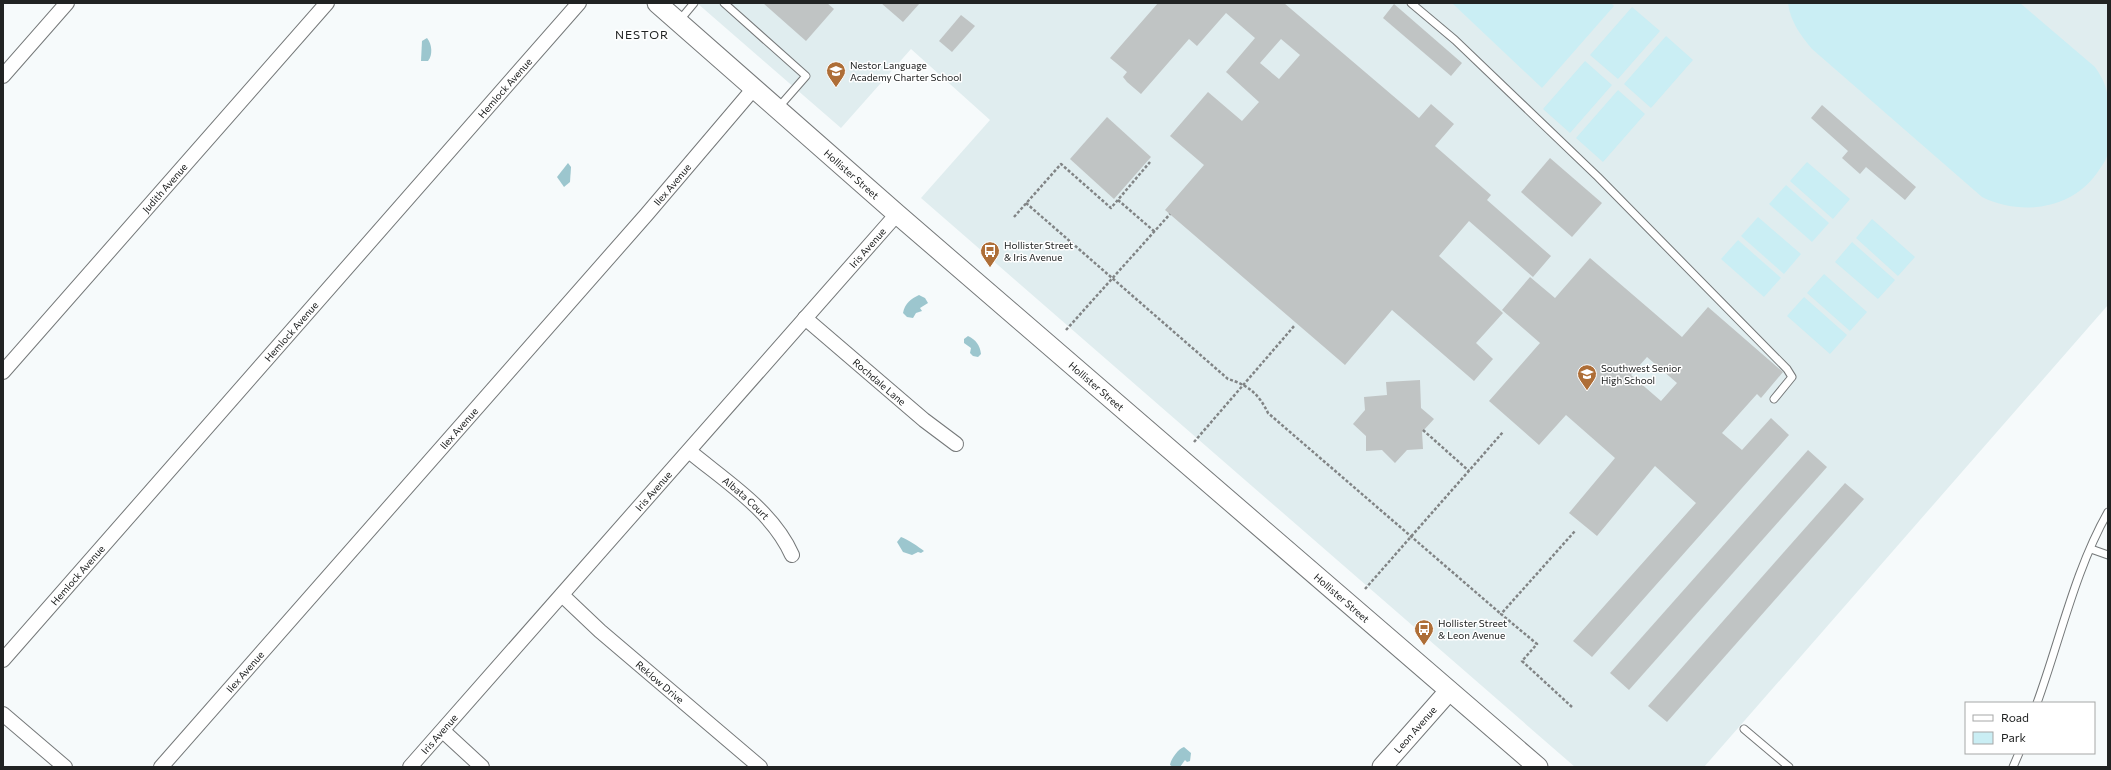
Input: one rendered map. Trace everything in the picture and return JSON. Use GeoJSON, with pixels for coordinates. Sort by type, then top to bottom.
{"type":"FeatureCollection","features":[{"type":"Feature","properties":{"kind":"main road","name":"Hollister Street"},"geometry":{"type":"LineString","coordinates":[[657,3],[755,87],[897,214],[1538,767]]}},
{"type":"Feature","properties":{"kind":"main road","name":"Leon Avenue"},"geometry":{"type":"LineString","coordinates":[[1382,767],[1449,691]]}},
{"type":"Feature","properties":{"kind":"street"},"geometry":{"type":"LineString","coordinates":[[3,76],[67,3]]}},
{"type":"Feature","properties":{"kind":"street","name":"Judith Avenue"},"geometry":{"type":"LineString","coordinates":[[3,372],[327,3]]}},
{"type":"Feature","properties":{"kind":"street","name":"Hemlock Avenue"},"geometry":{"type":"LineString","coordinates":[[3,660],[579,3]]}},
{"type":"Feature","properties":{"kind":"street","name":"Ilex Avenue"},"geometry":{"type":"LineString","coordinates":[[161,767],[643,219],[755,87]]}},
{"type":"Feature","properties":{"kind":"street","name":"Iris Avenue"},"geometry":{"type":"LineString","coordinates":[[410,767],[897,214]]}},
{"type":"Feature","properties":{"kind":"street","name":"Rochdale Lane"},"geometry":{"type":"LineString","coordinates":[[805,318],[924,420],[956,444]]}},
{"type":"Feature","properties":{"kind":"street","name":"Albata Court"},"geometry":{"type":"LineString","coordinates":[[689,451],[757,507],[773,524],[788,546],[792,555]]}},
{"type":"Feature","properties":{"kind":"street","name":"Reklow Drive"},"geometry":{"type":"LineString","coordinates":[[562,595],[605,635],[760,767]]}},
{"type":"Feature","properties":{"kind":"street"},"geometry":{"type":"LineString","coordinates":[[3,714],[65,767]]}},
{"type":"Feature","properties":{"kind":"street"},"geometry":{"type":"LineString","coordinates":[[443,731],[482,767]]}},
{"type":"Feature","properties":{"kind":"lane"},"geometry":{"type":"LineString","coordinates":[[679,22],[694,3]]}},
{"type":"Feature","properties":{"kind":"lane"},"geometry":{"type":"LineString","coordinates":[[724,3],[806,76],[778,108]]}},
{"type":"Feature","properties":{"kind":"lane"},"geometry":{"type":"LineString","coordinates":[[1411,3],[1455,40],[1598,177],[1787,369],[1792,377],[1774,399]]}},
{"type":"Feature","properties":{"kind":"lane"},"geometry":{"type":"LineString","coordinates":[[2037,702],[2058,638],[2097,531],[2108,512]]}},
{"type":"Feature","properties":{"kind":"lane"},"geometry":{"type":"LineString","coordinates":[[2091,548],[2108,555]]}},
{"type":"Feature","properties":{"kind":"lane"},"geometry":{"type":"LineString","coordinates":[[1744,729],[1789,767]]}},
{"type":"Feature","properties":{"kind":"lane"},"geometry":{"type":"LineString","coordinates":[[2013,767],[2018,754]]}},
{"type":"Feature","properties":{"kind":"path"},"geometry":{"type":"LineString","coordinates":[[1014,217],[1061,164],[1111,208],[1150,162]]}},
{"type":"Feature","properties":{"kind":"path"},"geometry":{"type":"LineString","coordinates":[[1118,200],[1155,232]]}},
{"type":"Feature","properties":{"kind":"path"},"geometry":{"type":"LineString","coordinates":[[1026,203],[1114,278],[1228,379],[1244,384],[1262,400],[1268,413],[1410,537],[1537,644],[1522,661],[1572,707]]}},
{"type":"Feature","properties":{"kind":"path"},"geometry":{"type":"LineString","coordinates":[[1066,330],[1170,214]]}},
{"type":"Feature","properties":{"kind":"path"},"geometry":{"type":"LineString","coordinates":[[1194,442],[1295,325]]}},
{"type":"Feature","properties":{"kind":"path"},"geometry":{"type":"LineString","coordinates":[[1423,430],[1469,471]]}},
{"type":"Feature","properties":{"kind":"path"},"geometry":{"type":"LineString","coordinates":[[1365,589],[1503,432]]}},
{"type":"Feature","properties":{"kind":"path"},"geometry":{"type":"LineString","coordinates":[[1501,614],[1574,531]]}},
{"type":"Feature","properties":{"kind":"shaded area","name":"Southwest Senior High School"},"geometry":{"type":"Polygon","coordinates":[[[697,3],[2108,3],[2108,305],[1704,767],[1575,767],[921,198],[990,120],[911,49],[841,128],[697,3]]]}},
{"type":"Feature","properties":{"kind":"shaded area"},"geometry":{"type":"Polygon","coordinates":[[[427,38],[431,46],[431,56],[428,61],[421,61],[422,41],[427,38]]]}},
{"type":"Feature","properties":{"kind":"shaded area"},"geometry":{"type":"Polygon","coordinates":[[[568,163],[571,167],[570,182],[564,187],[557,177],[568,163]]]}},
{"type":"Feature","properties":{"kind":"shaded area"},"geometry":{"type":"Polygon","coordinates":[[[919,295],[925,298],[928,303],[920,308],[922,311],[916,313],[913,318],[907,317],[903,313],[905,307],[911,300],[919,295]]]}},
{"type":"Feature","properties":{"kind":"shaded area"},"geometry":{"type":"Polygon","coordinates":[[[968,336],[979,345],[981,354],[978,357],[973,356],[970,353],[971,348],[964,343],[964,339],[968,336]]]}},
{"type":"Feature","properties":{"kind":"shaded area"},"geometry":{"type":"Polygon","coordinates":[[[901,537],[924,551],[912,555],[903,552],[897,542],[901,537]]]}},
{"type":"Feature","properties":{"kind":"shaded area"},"geometry":{"type":"Polygon","coordinates":[[[1184,747],[1191,753],[1190,761],[1187,762],[1185,760],[1180,767],[1173,767],[1170,765],[1172,760],[1177,752],[1184,747]]]}},
{"type":"Feature","properties":{"kind":"green space"},"geometry":{"type":"Polygon","coordinates":[[[1452,3],[1611,3],[1614,6],[1542,88],[1452,3]]]}},
{"type":"Feature","properties":{"kind":"green space"},"geometry":{"type":"Polygon","coordinates":[[[1788,3],[2020,3],[2095,67],[2100,75],[2106,87],[2108,99],[2108,148],[2105,161],[2086,185],[2073,195],[2059,202],[2028,208],[1997,203],[1982,197],[1812,49],[1794,22],[1788,3]]]}},
{"type":"Feature","properties":{"kind":"green space"},"geometry":{"type":"Polygon","coordinates":[[[1632,7],[1660,31],[1618,79],[1590,55],[1632,7]]]}},
{"type":"Feature","properties":{"kind":"green space"},"geometry":{"type":"Polygon","coordinates":[[[1666,36],[1693,60],[1651,108],[1624,84],[1666,36]]]}},
{"type":"Feature","properties":{"kind":"green space"},"geometry":{"type":"Polygon","coordinates":[[[1585,61],[1612,85],[1570,133],[1543,109],[1585,61]]]}},
{"type":"Feature","properties":{"kind":"green space"},"geometry":{"type":"Polygon","coordinates":[[[1618,90],[1645,114],[1603,162],[1576,138],[1618,90]]]}},
{"type":"Feature","properties":{"kind":"green space"},"geometry":{"type":"Polygon","coordinates":[[[1807,162],[1850,199],[1833,219],[1790,181],[1807,162]]]}},
{"type":"Feature","properties":{"kind":"green space"},"geometry":{"type":"Polygon","coordinates":[[[1786,185],[1829,223],[1812,242],[1769,204],[1786,185]]]}},
{"type":"Feature","properties":{"kind":"green space"},"geometry":{"type":"Polygon","coordinates":[[[1758,217],[1801,254],[1784,274],[1741,236],[1758,217]]]}},
{"type":"Feature","properties":{"kind":"green space"},"geometry":{"type":"Polygon","coordinates":[[[1872,219],[1915,257],[1898,276],[1856,238],[1872,219]]]}},
{"type":"Feature","properties":{"kind":"green space"},"geometry":{"type":"Polygon","coordinates":[[[1738,240],[1781,278],[1764,297],[1721,259],[1738,240]]]}},
{"type":"Feature","properties":{"kind":"green space"},"geometry":{"type":"Polygon","coordinates":[[[1852,242],[1895,280],[1878,299],[1835,262],[1852,242]]]}},
{"type":"Feature","properties":{"kind":"green space"},"geometry":{"type":"Polygon","coordinates":[[[1824,274],[1867,312],[1850,331],[1807,293],[1824,274]]]}},
{"type":"Feature","properties":{"kind":"green space"},"geometry":{"type":"Polygon","coordinates":[[[1804,297],[1847,335],[1830,354],[1787,316],[1804,297]]]}},
{"type":"Feature","properties":{"kind":"building"},"geometry":{"type":"Polygon","coordinates":[[[763,3],[827,3],[834,9],[806,41],[763,3]]]}},
{"type":"Feature","properties":{"kind":"building"},"geometry":{"type":"Polygon","coordinates":[[[881,3],[920,3],[903,22],[881,3]]]}},
{"type":"Feature","properties":{"kind":"building"},"geometry":{"type":"Polygon","coordinates":[[[1158,3],[1284,3],[1419,118],[1431,104],[1454,124],[1435,146],[1491,195],[1487,200],[1551,256],[1533,277],[1469,221],[1439,256],[1503,313],[1476,343],[1493,359],[1474,381],[1392,310],[1345,365],[1165,210],[1204,165],[1170,136],[1208,92],[1242,121],[1259,102],[1226,72],[1255,38],[1226,13],[1197,46],[1189,39],[1141,94],[1123,77],[1127,72],[1110,58],[1158,3]],[[1281,39],[1260,63],[1279,79],[1300,55],[1281,39]]]}},
{"type":"Feature","properties":{"kind":"building"},"geometry":{"type":"Polygon","coordinates":[[[1394,4],[1462,63],[1451,76],[1383,18],[1394,4]]]}},
{"type":"Feature","properties":{"kind":"building"},"geometry":{"type":"Polygon","coordinates":[[[961,15],[975,26],[952,52],[939,41],[961,15]]]}},
{"type":"Feature","properties":{"kind":"building"},"geometry":{"type":"Polygon","coordinates":[[[1822,105],[1916,187],[1905,200],[1866,167],[1860,174],[1842,158],[1848,151],[1811,118],[1822,105]]]}},
{"type":"Feature","properties":{"kind":"building"},"geometry":{"type":"Polygon","coordinates":[[[1107,117],[1151,157],[1114,199],[1070,159],[1107,117]]]}},
{"type":"Feature","properties":{"kind":"building"},"geometry":{"type":"Polygon","coordinates":[[[1550,158],[1602,203],[1572,237],[1521,192],[1550,158]]]}},
{"type":"Feature","properties":{"kind":"building"},"geometry":{"type":"Polygon","coordinates":[[[1590,258],[1682,337],[1708,307],[1783,372],[1761,398],[1757,394],[1722,433],[1742,450],[1771,418],[1789,435],[1592,657],[1573,641],[1696,503],[1655,466],[1597,536],[1569,513],[1615,458],[1566,415],[1539,445],[1489,401],[1540,343],[1502,310],[1530,277],[1555,298],[1590,258]],[[1647,357],[1631,375],[1661,401],[1677,383],[1647,357]]]}},
{"type":"Feature","properties":{"kind":"building"},"geometry":{"type":"Polygon","coordinates":[[[1420,380],[1421,408],[1434,419],[1422,432],[1423,449],[1407,450],[1395,463],[1382,450],[1366,451],[1366,436],[1353,424],[1365,410],[1364,397],[1387,395],[1386,382],[1420,380]]]}},
{"type":"Feature","properties":{"kind":"building"},"geometry":{"type":"Polygon","coordinates":[[[1808,450],[1827,467],[1629,690],[1610,673],[1808,450]]]}},
{"type":"Feature","properties":{"kind":"building"},"geometry":{"type":"Polygon","coordinates":[[[1845,483],[1864,499],[1667,722],[1648,706],[1845,483]]]}},
{"type":"Feature","properties":{"kind":"place","name":"Nestor Language Academy Charter School"},"geometry":{"type":"Point","coordinates":[836,88]}},
{"type":"Feature","properties":{"kind":"place","name":"Hollister Street & Iris Avenue"},"geometry":{"type":"Point","coordinates":[990,268]}},
{"type":"Feature","properties":{"kind":"place","name":"Southwest Senior High School"},"geometry":{"type":"Point","coordinates":[1587,391]}},
{"type":"Feature","properties":{"kind":"place","name":"Hollister Street & Leon Avenue"},"geometry":{"type":"Point","coordinates":[1424,646]}},
{"type":"Feature","properties":{"kind":"district","name":"NESTOR"},"geometry":{"type":"Point","coordinates":[642,34]}}]}
